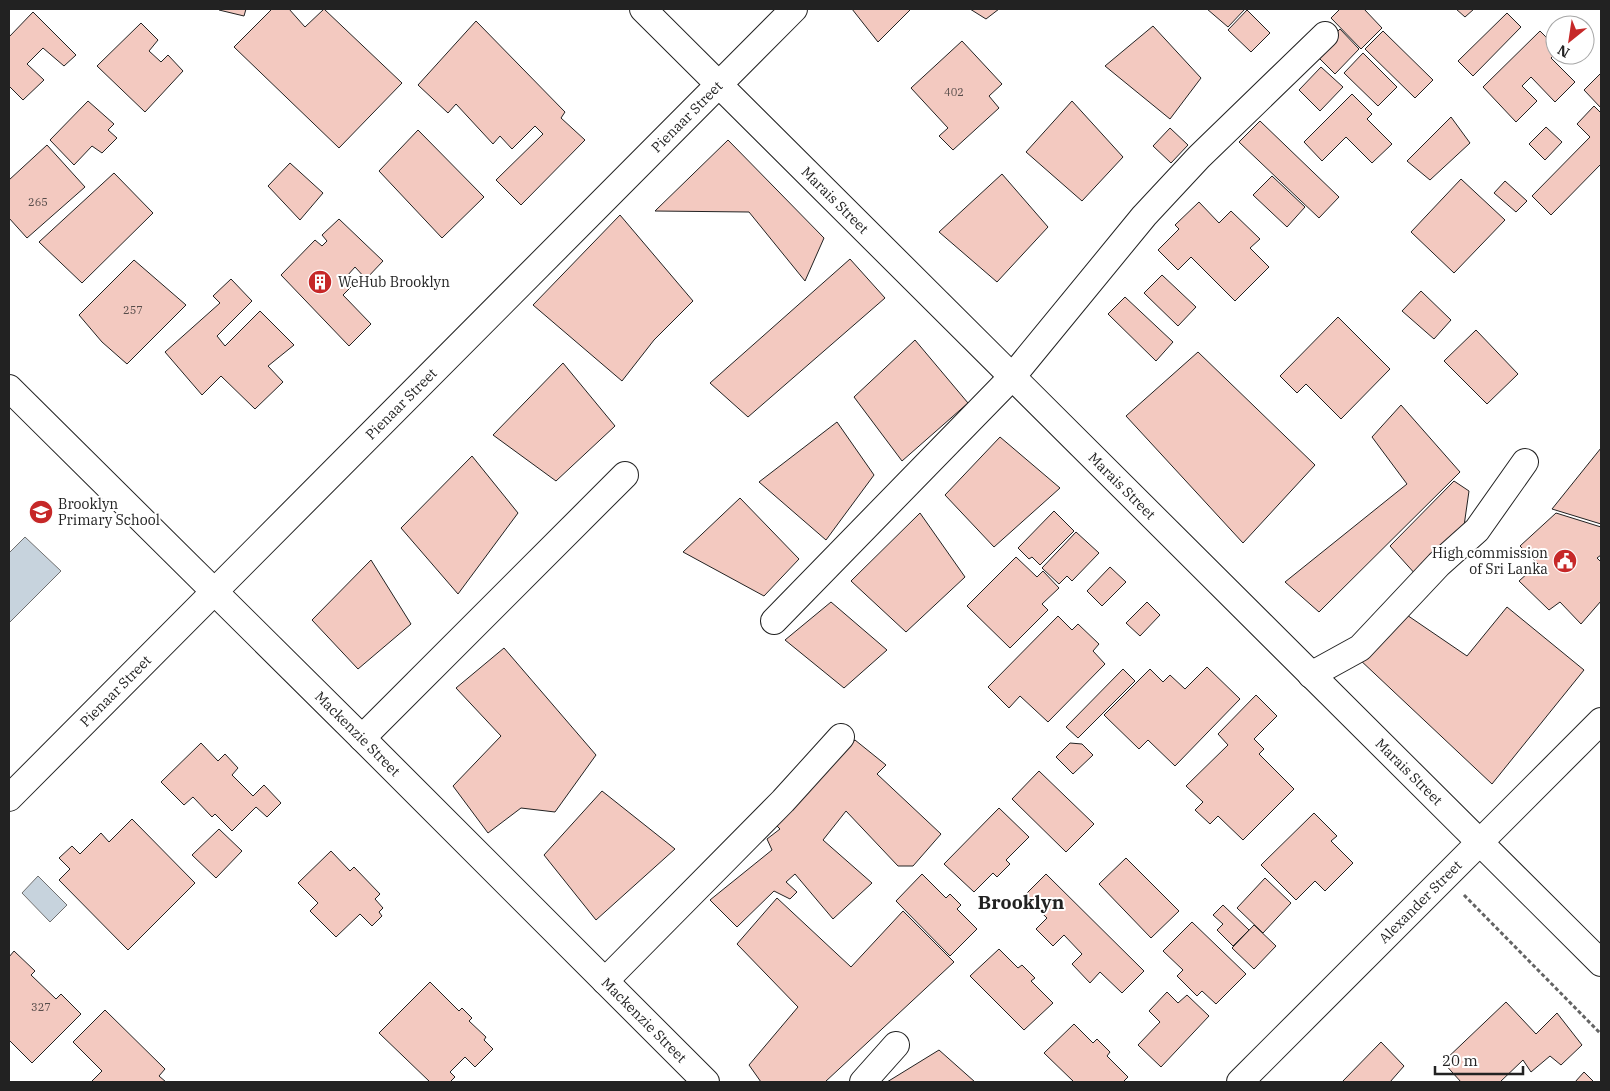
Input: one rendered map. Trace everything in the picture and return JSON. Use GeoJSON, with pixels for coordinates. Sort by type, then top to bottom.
{"type":"FeatureCollection","features":[{"type":"Feature","properties":{"kind":"street","name":"Marais Street"},"geometry":{"type":"LineString","coordinates":[[643,9],[1601,963]]}},
{"type":"Feature","properties":{"kind":"street","name":"Pienaar Street"},"geometry":{"type":"LineString","coordinates":[[9,798],[794,9]]}},
{"type":"Feature","properties":{"kind":"street"},"geometry":{"type":"LineString","coordinates":[[774,621],[1012,377],[1144,216],[1199,157],[1325,34]]}},
{"type":"Feature","properties":{"kind":"street","name":"Mackenzie Street"},"geometry":{"type":"LineString","coordinates":[[9,388],[706,1082]]}},
{"type":"Feature","properties":{"kind":"street"},"geometry":{"type":"LineString","coordinates":[[1312,675],[1360,648],[1439,564],[1477,530],[1525,462]]}},
{"type":"Feature","properties":{"kind":"street"},"geometry":{"type":"LineString","coordinates":[[362,738],[625,475]]}},
{"type":"Feature","properties":{"kind":"street","name":"Alexander Street"},"geometry":{"type":"LineString","coordinates":[[1240,1082],[1601,722]]}},
{"type":"Feature","properties":{"kind":"street"},"geometry":{"type":"LineString","coordinates":[[605,981],[783,801],[841,736]]}},
{"type":"Feature","properties":{"kind":"street"},"geometry":{"type":"LineString","coordinates":[[863,1082],[896,1045]]}},
{"type":"Feature","properties":{"kind":"path"},"geometry":{"type":"LineString","coordinates":[[1446,877],[1601,1034]]}},
{"type":"Feature","properties":{"kind":"shaded area"},"geometry":{"type":"Polygon","coordinates":[[[25,537],[61,571],[9,623],[9,553],[25,537]]]}},
{"type":"Feature","properties":{"kind":"shaded area"},"geometry":{"type":"Polygon","coordinates":[[[38,876],[67,905],[50,922],[22,893],[38,876]]]}},
{"type":"Feature","properties":{"kind":"building"},"geometry":{"type":"Polygon","coordinates":[[[219,9],[246,9],[244,16],[219,9]]]}},
{"type":"Feature","properties":{"kind":"building"},"geometry":{"type":"Polygon","coordinates":[[[272,9],[289,9],[305,27],[324,9],[402,83],[339,148],[234,47],[272,9]]]}},
{"type":"Feature","properties":{"kind":"building"},"geometry":{"type":"Polygon","coordinates":[[[852,9],[911,9],[878,42],[852,9]]]}},
{"type":"Feature","properties":{"kind":"building"},"geometry":{"type":"Polygon","coordinates":[[[970,9],[999,9],[986,19],[970,9]]]}},
{"type":"Feature","properties":{"kind":"building"},"geometry":{"type":"Polygon","coordinates":[[[1207,9],[1245,9],[1228,27],[1207,9]]]}},
{"type":"Feature","properties":{"kind":"building"},"geometry":{"type":"Polygon","coordinates":[[[1340,9],[1364,9],[1382,28],[1361,49],[1331,18],[1340,9]]]}},
{"type":"Feature","properties":{"kind":"building"},"geometry":{"type":"Polygon","coordinates":[[[1456,9],[1474,9],[1465,17],[1456,9]]]}},
{"type":"Feature","properties":{"kind":"building"},"geometry":{"type":"Polygon","coordinates":[[[1247,10],[1270,33],[1251,52],[1228,30],[1247,10]]]}},
{"type":"Feature","properties":{"kind":"building"},"geometry":{"type":"Polygon","coordinates":[[[33,12],[76,55],[64,66],[43,48],[27,64],[44,80],[23,100],[9,86],[9,37],[33,12]]]}},
{"type":"Feature","properties":{"kind":"building"},"geometry":{"type":"Polygon","coordinates":[[[1507,13],[1521,27],[1473,76],[1458,61],[1507,13]]]}},
{"type":"Feature","properties":{"kind":"building"},"geometry":{"type":"Polygon","coordinates":[[[476,21],[565,112],[561,118],[585,140],[521,205],[496,180],[543,134],[535,126],[512,149],[500,136],[493,144],[456,104],[448,113],[418,85],[476,21]]]}},
{"type":"Feature","properties":{"kind":"building"},"geometry":{"type":"Polygon","coordinates":[[[141,23],[158,40],[149,51],[161,62],[168,55],[183,71],[145,112],[97,66],[141,23]]]}},
{"type":"Feature","properties":{"kind":"building"},"geometry":{"type":"Polygon","coordinates":[[[1153,26],[1201,78],[1170,119],[1105,66],[1153,26]]]}},
{"type":"Feature","properties":{"kind":"building"},"geometry":{"type":"Polygon","coordinates":[[[1340,29],[1359,49],[1335,74],[1315,54],[1340,29]]]}},
{"type":"Feature","properties":{"kind":"building"},"geometry":{"type":"Polygon","coordinates":[[[1383,31],[1433,80],[1415,98],[1365,49],[1383,31]]]}},
{"type":"Feature","properties":{"kind":"building"},"geometry":{"type":"Polygon","coordinates":[[[1540,31],[1545,36],[1545,65],[1558,65],[1575,82],[1555,102],[1531,77],[1522,86],[1537,101],[1516,122],[1483,87],[1540,31]]]}},
{"type":"Feature","properties":{"kind":"building"},"geometry":{"type":"Polygon","coordinates":[[[962,41],[1002,84],[989,96],[999,108],[953,150],[939,136],[948,128],[911,88],[962,41]]]}},
{"type":"Feature","properties":{"kind":"building"},"geometry":{"type":"Polygon","coordinates":[[[1363,53],[1397,87],[1378,106],[1344,73],[1363,53]]]}},
{"type":"Feature","properties":{"kind":"building"},"geometry":{"type":"Polygon","coordinates":[[[1321,67],[1343,87],[1320,111],[1299,90],[1321,67]]]}},
{"type":"Feature","properties":{"kind":"building"},"geometry":{"type":"Polygon","coordinates":[[[1601,73],[1601,108],[1584,90],[1601,73]]]}},
{"type":"Feature","properties":{"kind":"building"},"geometry":{"type":"Polygon","coordinates":[[[1352,94],[1372,114],[1367,119],[1392,144],[1372,163],[1346,137],[1322,161],[1304,142],[1352,94]]]}},
{"type":"Feature","properties":{"kind":"building"},"geometry":{"type":"Polygon","coordinates":[[[88,101],[114,124],[108,130],[117,138],[102,153],[92,146],[74,165],[50,140],[88,101]]]}},
{"type":"Feature","properties":{"kind":"building"},"geometry":{"type":"Polygon","coordinates":[[[1072,101],[1123,157],[1082,201],[1026,152],[1072,101]]]}},
{"type":"Feature","properties":{"kind":"building"},"geometry":{"type":"Polygon","coordinates":[[[1594,106],[1601,113],[1601,164],[1551,215],[1532,196],[1590,137],[1577,124],[1594,106]]]}},
{"type":"Feature","properties":{"kind":"building"},"geometry":{"type":"Polygon","coordinates":[[[1451,117],[1470,143],[1430,180],[1407,161],[1451,117]]]}},
{"type":"Feature","properties":{"kind":"building"},"geometry":{"type":"Polygon","coordinates":[[[1260,121],[1339,197],[1319,218],[1239,142],[1260,121]]]}},
{"type":"Feature","properties":{"kind":"building"},"geometry":{"type":"Polygon","coordinates":[[[1546,127],[1562,142],[1545,160],[1529,144],[1546,127]]]}},
{"type":"Feature","properties":{"kind":"building"},"geometry":{"type":"Polygon","coordinates":[[[1170,128],[1188,145],[1171,163],[1153,146],[1170,128]]]}},
{"type":"Feature","properties":{"kind":"building"},"geometry":{"type":"Polygon","coordinates":[[[418,130],[484,197],[442,238],[379,171],[418,130]]]}},
{"type":"Feature","properties":{"kind":"building"},"geometry":{"type":"Polygon","coordinates":[[[728,140],[824,238],[805,281],[749,212],[655,211],[728,140]]]}},
{"type":"Feature","properties":{"kind":"building"},"geometry":{"type":"Polygon","coordinates":[[[47,145],[85,187],[27,238],[9,218],[9,180],[47,145]]]}},
{"type":"Feature","properties":{"kind":"building"},"geometry":{"type":"Polygon","coordinates":[[[290,163],[323,193],[300,220],[268,186],[290,163]]]}},
{"type":"Feature","properties":{"kind":"building"},"geometry":{"type":"Polygon","coordinates":[[[114,173],[153,213],[82,283],[39,242],[114,173]]]}},
{"type":"Feature","properties":{"kind":"building"},"geometry":{"type":"Polygon","coordinates":[[[1002,174],[1048,227],[997,282],[939,232],[1002,174]]]}},
{"type":"Feature","properties":{"kind":"building"},"geometry":{"type":"Polygon","coordinates":[[[1272,176],[1305,207],[1287,227],[1253,195],[1272,176]]]}},
{"type":"Feature","properties":{"kind":"building"},"geometry":{"type":"Polygon","coordinates":[[[1461,179],[1505,220],[1454,273],[1411,232],[1461,179]]]}},
{"type":"Feature","properties":{"kind":"building"},"geometry":{"type":"Polygon","coordinates":[[[1505,181],[1527,201],[1516,212],[1494,193],[1505,181]]]}},
{"type":"Feature","properties":{"kind":"building"},"geometry":{"type":"Polygon","coordinates":[[[1199,202],[1219,223],[1231,211],[1260,239],[1250,248],[1269,267],[1235,301],[1191,257],[1178,270],[1158,250],[1179,229],[1175,225],[1199,202]]]}},
{"type":"Feature","properties":{"kind":"building"},"geometry":{"type":"Polygon","coordinates":[[[620,215],[693,301],[654,340],[622,381],[533,305],[620,215]]]}},
{"type":"Feature","properties":{"kind":"building","name":"WeHub Brooklyn"},"geometry":{"type":"Polygon","coordinates":[[[339,219],[383,261],[366,279],[355,267],[347,276],[354,284],[343,295],[371,324],[349,346],[281,275],[315,240],[322,246],[327,241],[322,235],[339,219]]]}},
{"type":"Feature","properties":{"kind":"building"},"geometry":{"type":"Polygon","coordinates":[[[850,259],[885,298],[748,417],[710,383],[850,259]]]}},
{"type":"Feature","properties":{"kind":"building"},"geometry":{"type":"Polygon","coordinates":[[[134,260],[186,305],[127,364],[102,342],[79,315],[134,260]]]}},
{"type":"Feature","properties":{"kind":"building"},"geometry":{"type":"Polygon","coordinates":[[[1162,275],[1196,307],[1178,326],[1144,293],[1162,275]]]}},
{"type":"Feature","properties":{"kind":"building"},"geometry":{"type":"Polygon","coordinates":[[[231,279],[252,301],[217,336],[225,346],[260,311],[294,345],[268,366],[283,382],[255,409],[221,376],[202,395],[165,352],[220,303],[213,296],[231,279]]]}},
{"type":"Feature","properties":{"kind":"building"},"geometry":{"type":"Polygon","coordinates":[[[1421,291],[1451,320],[1434,339],[1402,311],[1421,291]]]}},
{"type":"Feature","properties":{"kind":"building"},"geometry":{"type":"Polygon","coordinates":[[[1125,297],[1173,342],[1156,361],[1108,314],[1125,297]]]}},
{"type":"Feature","properties":{"kind":"building"},"geometry":{"type":"Polygon","coordinates":[[[1338,317],[1390,369],[1341,419],[1306,384],[1297,393],[1280,376],[1338,317]]]}},
{"type":"Feature","properties":{"kind":"building"},"geometry":{"type":"Polygon","coordinates":[[[1476,330],[1518,374],[1487,404],[1444,361],[1476,330]]]}},
{"type":"Feature","properties":{"kind":"building"},"geometry":{"type":"Polygon","coordinates":[[[915,340],[968,403],[902,461],[854,397],[915,340]]]}},
{"type":"Feature","properties":{"kind":"building"},"geometry":{"type":"Polygon","coordinates":[[[1198,352],[1315,465],[1243,543],[1126,416],[1198,352]]]}},
{"type":"Feature","properties":{"kind":"building"},"geometry":{"type":"Polygon","coordinates":[[[563,363],[615,426],[556,481],[493,435],[563,363]]]}},
{"type":"Feature","properties":{"kind":"building"},"geometry":{"type":"Polygon","coordinates":[[[1401,405],[1460,472],[1319,612],[1285,582],[1407,484],[1372,437],[1401,405]]]}},
{"type":"Feature","properties":{"kind":"building"},"geometry":{"type":"Polygon","coordinates":[[[837,422],[874,475],[826,540],[759,482],[837,422]]]}},
{"type":"Feature","properties":{"kind":"building"},"geometry":{"type":"Polygon","coordinates":[[[1000,437],[1060,488],[994,547],[945,495],[1000,437]]]}},
{"type":"Feature","properties":{"kind":"building"},"geometry":{"type":"Polygon","coordinates":[[[1601,448],[1601,524],[1552,509],[1601,448]]]}},
{"type":"Feature","properties":{"kind":"building"},"geometry":{"type":"Polygon","coordinates":[[[472,456],[518,513],[458,594],[401,528],[472,456]]]}},
{"type":"Feature","properties":{"kind":"building"},"geometry":{"type":"Polygon","coordinates":[[[1454,481],[1469,491],[1464,526],[1417,576],[1390,546],[1454,481]]]}},
{"type":"Feature","properties":{"kind":"building"},"geometry":{"type":"Polygon","coordinates":[[[740,498],[799,559],[764,596],[683,552],[740,498]]]}},
{"type":"Feature","properties":{"kind":"building"},"geometry":{"type":"Polygon","coordinates":[[[1054,511],[1074,531],[1040,565],[1032,557],[1029,559],[1018,548],[1054,511]]]}},
{"type":"Feature","properties":{"kind":"building"},"geometry":{"type":"Polygon","coordinates":[[[920,513],[965,577],[906,632],[851,581],[920,513]]]}},
{"type":"Feature","properties":{"kind":"building"},"geometry":{"type":"Polygon","coordinates":[[[1556,513],[1601,527],[1601,555],[1597,558],[1601,562],[1601,601],[1581,624],[1560,602],[1549,610],[1519,581],[1538,564],[1520,546],[1556,513]]]}},
{"type":"Feature","properties":{"kind":"building"},"geometry":{"type":"Polygon","coordinates":[[[1076,532],[1099,553],[1072,581],[1067,576],[1059,584],[1042,568],[1076,532]]]}},
{"type":"Feature","properties":{"kind":"building"},"geometry":{"type":"Polygon","coordinates":[[[1016,557],[1037,577],[1043,571],[1059,588],[1042,604],[1048,610],[1010,648],[967,606],[1016,557]]]}},
{"type":"Feature","properties":{"kind":"building"},"geometry":{"type":"Polygon","coordinates":[[[371,560],[411,624],[358,669],[312,620],[371,560]]]}},
{"type":"Feature","properties":{"kind":"building"},"geometry":{"type":"Polygon","coordinates":[[[1110,567],[1126,582],[1102,606],[1087,591],[1110,567]]]}},
{"type":"Feature","properties":{"kind":"building"},"geometry":{"type":"Polygon","coordinates":[[[831,602],[887,650],[844,688],[785,640],[831,602]]]}},
{"type":"Feature","properties":{"kind":"building"},"geometry":{"type":"Polygon","coordinates":[[[1147,602],[1160,615],[1140,636],[1126,623],[1147,602]]]}},
{"type":"Feature","properties":{"kind":"building"},"geometry":{"type":"Polygon","coordinates":[[[1507,607],[1584,670],[1492,784],[1358,658],[1401,611],[1467,656],[1507,607]]]}},
{"type":"Feature","properties":{"kind":"building"},"geometry":{"type":"Polygon","coordinates":[[[1058,616],[1072,630],[1078,624],[1099,644],[1093,651],[1105,664],[1048,722],[1020,696],[1009,708],[988,687],[1058,616]]]}},
{"type":"Feature","properties":{"kind":"building"},"geometry":{"type":"Polygon","coordinates":[[[504,648],[596,755],[555,812],[521,808],[488,833],[453,786],[501,736],[456,688],[504,648]]]}},
{"type":"Feature","properties":{"kind":"building"},"geometry":{"type":"Polygon","coordinates":[[[1207,667],[1240,699],[1175,766],[1148,740],[1139,749],[1104,715],[1150,669],[1163,682],[1170,675],[1185,689],[1207,667]]]}},
{"type":"Feature","properties":{"kind":"building"},"geometry":{"type":"Polygon","coordinates":[[[1123,669],[1135,681],[1078,738],[1066,727],[1123,669]]]}},
{"type":"Feature","properties":{"kind":"building"},"geometry":{"type":"Polygon","coordinates":[[[1256,695],[1277,716],[1254,739],[1264,749],[1259,754],[1294,789],[1243,840],[1218,816],[1210,824],[1195,810],[1203,802],[1186,786],[1228,745],[1218,734],[1256,695]]]}},
{"type":"Feature","properties":{"kind":"building"},"geometry":{"type":"Polygon","coordinates":[[[855,740],[886,765],[877,774],[941,834],[913,866],[898,866],[846,811],[823,840],[872,883],[833,919],[795,874],[786,882],[797,892],[790,899],[774,891],[737,927],[710,900],[772,850],[767,839],[780,829],[773,822],[855,740]]]}},
{"type":"Feature","properties":{"kind":"building"},"geometry":{"type":"Polygon","coordinates":[[[201,743],[218,761],[225,754],[238,768],[232,775],[253,796],[264,785],[281,803],[267,817],[256,807],[232,831],[215,814],[212,817],[193,797],[184,805],[161,782],[201,743]]]}},
{"type":"Feature","properties":{"kind":"building"},"geometry":{"type":"Polygon","coordinates":[[[1070,743],[1082,744],[1093,755],[1073,774],[1056,757],[1070,743]]]}},
{"type":"Feature","properties":{"kind":"building"},"geometry":{"type":"Polygon","coordinates":[[[1039,771],[1094,824],[1066,852],[1012,799],[1039,771]]]}},
{"type":"Feature","properties":{"kind":"building"},"geometry":{"type":"Polygon","coordinates":[[[602,791],[675,849],[596,920],[544,855],[602,791]]]}},
{"type":"Feature","properties":{"kind":"building"},"geometry":{"type":"Polygon","coordinates":[[[999,808],[1029,837],[1006,860],[1010,864],[997,877],[993,873],[974,892],[944,864],[999,808]]]}},
{"type":"Feature","properties":{"kind":"building"},"geometry":{"type":"Polygon","coordinates":[[[1314,813],[1337,836],[1331,841],[1353,863],[1325,891],[1315,881],[1296,900],[1261,865],[1314,813]]]}},
{"type":"Feature","properties":{"kind":"building"},"geometry":{"type":"Polygon","coordinates":[[[132,819],[195,883],[128,950],[59,880],[70,869],[59,858],[72,846],[80,854],[101,833],[109,842],[132,819]]]}},
{"type":"Feature","properties":{"kind":"building"},"geometry":{"type":"Polygon","coordinates":[[[219,829],[242,851],[216,878],[192,855],[219,829]]]}},
{"type":"Feature","properties":{"kind":"building"},"geometry":{"type":"Polygon","coordinates":[[[331,851],[350,871],[354,867],[380,894],[375,899],[383,908],[379,912],[382,916],[372,926],[360,914],[336,937],[310,911],[318,903],[298,883],[331,851]]]}},
{"type":"Feature","properties":{"kind":"building"},"geometry":{"type":"Polygon","coordinates":[[[1126,858],[1179,911],[1151,938],[1099,884],[1126,858]]]}},
{"type":"Feature","properties":{"kind":"building"},"geometry":{"type":"Polygon","coordinates":[[[922,874],[946,898],[950,894],[961,905],[957,909],[977,929],[950,956],[896,901],[922,874]]]}},
{"type":"Feature","properties":{"kind":"building"},"geometry":{"type":"Polygon","coordinates":[[[1046,874],[1144,971],[1122,993],[1100,972],[1090,983],[1072,964],[1082,954],[1064,935],[1053,946],[1036,929],[1047,918],[1024,896],[1046,874]]]}},
{"type":"Feature","properties":{"kind":"building"},"geometry":{"type":"Polygon","coordinates":[[[1265,878],[1291,903],[1263,933],[1237,908],[1265,878]]]}},
{"type":"Feature","properties":{"kind":"building"},"geometry":{"type":"Polygon","coordinates":[[[777,898],[851,967],[903,911],[954,962],[825,1082],[761,1082],[749,1065],[798,1007],[737,944],[777,898]]]}},
{"type":"Feature","properties":{"kind":"building"},"geometry":{"type":"Polygon","coordinates":[[[1223,905],[1249,930],[1233,946],[1217,930],[1223,924],[1213,915],[1223,905]]]}},
{"type":"Feature","properties":{"kind":"building"},"geometry":{"type":"Polygon","coordinates":[[[1192,922],[1246,974],[1216,1004],[1202,991],[1197,996],[1177,976],[1183,970],[1163,951],[1192,922]]]}},
{"type":"Feature","properties":{"kind":"building"},"geometry":{"type":"Polygon","coordinates":[[[1254,925],[1276,946],[1254,969],[1232,948],[1254,925]]]}},
{"type":"Feature","properties":{"kind":"building"},"geometry":{"type":"Polygon","coordinates":[[[999,949],[1018,968],[1022,965],[1035,978],[1031,981],[1053,1003],[1024,1030],[970,976],[999,949]]]}},
{"type":"Feature","properties":{"kind":"building"},"geometry":{"type":"Polygon","coordinates":[[[14,951],[35,971],[31,975],[56,999],[61,994],[81,1014],[32,1063],[9,1040],[9,957],[14,951]]]}},
{"type":"Feature","properties":{"kind":"building"},"geometry":{"type":"Polygon","coordinates":[[[430,982],[459,1011],[462,1008],[472,1018],[469,1021],[486,1037],[484,1040],[493,1049],[475,1067],[465,1057],[450,1072],[455,1077],[450,1082],[430,1082],[379,1033],[430,982]]]}},
{"type":"Feature","properties":{"kind":"building"},"geometry":{"type":"Polygon","coordinates":[[[1167,992],[1178,1003],[1187,995],[1209,1016],[1161,1067],[1138,1045],[1160,1022],[1149,1011],[1167,992]]]}},
{"type":"Feature","properties":{"kind":"building"},"geometry":{"type":"Polygon","coordinates":[[[1506,1002],[1536,1034],[1557,1013],[1582,1045],[1561,1065],[1550,1056],[1531,1072],[1523,1060],[1500,1082],[1461,1082],[1443,1062],[1506,1002]]]}},
{"type":"Feature","properties":{"kind":"building"},"geometry":{"type":"Polygon","coordinates":[[[105,1010],[165,1069],[159,1076],[166,1082],[91,1082],[102,1071],[73,1042],[105,1010]]]}},
{"type":"Feature","properties":{"kind":"building"},"geometry":{"type":"Polygon","coordinates":[[[1074,1024],[1093,1043],[1097,1039],[1110,1052],[1107,1056],[1128,1077],[1123,1082],[1074,1082],[1044,1053],[1074,1024]]]}},
{"type":"Feature","properties":{"kind":"building"},"geometry":{"type":"Polygon","coordinates":[[[1381,1042],[1404,1066],[1390,1082],[1342,1082],[1381,1042]]]}},
{"type":"Feature","properties":{"kind":"building"},"geometry":{"type":"Polygon","coordinates":[[[939,1050],[975,1082],[887,1082],[939,1050]]]}},
{"type":"Feature","properties":{"kind":"building"},"geometry":{"type":"Polygon","coordinates":[[[1584,1072],[1594,1082],[1575,1082],[1584,1072]]]}},
{"type":"Feature","properties":{"kind":"place","name":"WeHub Brooklyn"},"geometry":{"type":"Point","coordinates":[320,282]}},
{"type":"Feature","properties":{"kind":"place","name":"Brooklyn Primary School"},"geometry":{"type":"Point","coordinates":[41,512]}},
{"type":"Feature","properties":{"kind":"place","name":"High commission of Sri Lanka"},"geometry":{"type":"Point","coordinates":[1565,561]}},
{"type":"Feature","properties":{"kind":"district","name":"Brooklyn"},"geometry":{"type":"Point","coordinates":[1021,902]}}]}
